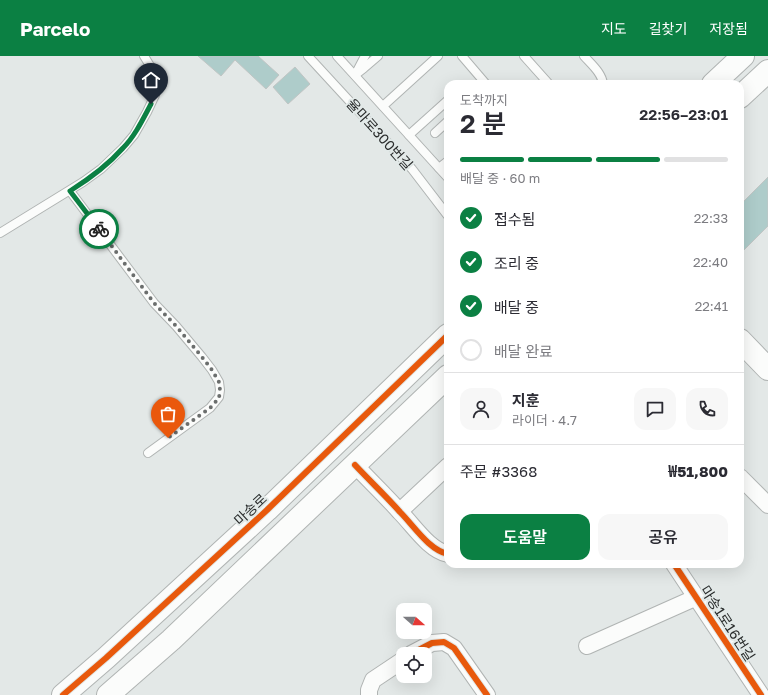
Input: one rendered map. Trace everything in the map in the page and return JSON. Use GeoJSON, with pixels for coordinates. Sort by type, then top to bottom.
{"type":"FeatureCollection","features":[{"type":"Feature","properties":{"kind":"street"},"geometry":{"type":"LineString","coordinates":[[717,80],[743,56]]}},
{"type":"Feature","properties":{"kind":"street"},"geometry":{"type":"LineString","coordinates":[[744,93],[768,71]]}},
{"type":"Feature","properties":{"kind":"street","name":"마송로"},"geometry":{"type":"LineString","coordinates":[[63,695],[106,658],[267,510],[444,339]]}},
{"type":"Feature","properties":{"kind":"street"},"geometry":{"type":"LineString","coordinates":[[744,344],[768,369]]}},
{"type":"Feature","properties":{"kind":"street"},"geometry":{"type":"LineString","coordinates":[[108,695],[171,640],[444,380]]}},
{"type":"Feature","properties":{"kind":"street"},"geometry":{"type":"LineString","coordinates":[[355,465],[429,544],[444,553]]}},
{"type":"Feature","properties":{"kind":"street"},"geometry":{"type":"LineString","coordinates":[[400,512],[444,470]]}},
{"type":"Feature","properties":{"kind":"street"},"geometry":{"type":"LineString","coordinates":[[744,481],[768,505]]}},
{"type":"Feature","properties":{"kind":"street","name":"마송1로16번길"},"geometry":{"type":"LineString","coordinates":[[677,568],[761,695]]}},
{"type":"Feature","properties":{"kind":"street"},"geometry":{"type":"LineString","coordinates":[[588,646],[697,597]]}},
{"type":"Feature","properties":{"kind":"street"},"geometry":{"type":"LineString","coordinates":[[425,647],[432,643],[444,642],[454,648],[487,695]]}},
{"type":"Feature","properties":{"kind":"street"},"geometry":{"type":"LineString","coordinates":[[369,695],[369,690],[373,680],[396,665]]}},
{"type":"Feature","properties":{"kind":"lane"},"geometry":{"type":"LineString","coordinates":[[0,233],[70,191],[101,169],[134,135],[155,95],[156,82],[152,68],[144,56]]}},
{"type":"Feature","properties":{"kind":"lane","name":"율마로300번길"},"geometry":{"type":"LineString","coordinates":[[308,56],[412,169],[444,211]]}},
{"type":"Feature","properties":{"kind":"lane"},"geometry":{"type":"LineString","coordinates":[[337,56],[444,174]]}},
{"type":"Feature","properties":{"kind":"lane"},"geometry":{"type":"LineString","coordinates":[[355,75],[365,56]]}},
{"type":"Feature","properties":{"kind":"lane"},"geometry":{"type":"LineString","coordinates":[[355,75],[378,56]]}},
{"type":"Feature","properties":{"kind":"lane"},"geometry":{"type":"LineString","coordinates":[[383,106],[438,56]]}},
{"type":"Feature","properties":{"kind":"lane"},"geometry":{"type":"LineString","coordinates":[[462,56],[483,80]]}},
{"type":"Feature","properties":{"kind":"lane"},"geometry":{"type":"LineString","coordinates":[[524,56],[545,80]]}},
{"type":"Feature","properties":{"kind":"lane"},"geometry":{"type":"LineString","coordinates":[[584,56],[600,74],[602,80]]}},
{"type":"Feature","properties":{"kind":"lane"},"geometry":{"type":"LineString","coordinates":[[409,135],[444,104]]}},
{"type":"Feature","properties":{"kind":"lane"},"geometry":{"type":"LineString","coordinates":[[435,133],[444,125]]}},
{"type":"Feature","properties":{"kind":"lane"},"geometry":{"type":"LineString","coordinates":[[439,168],[444,164]]}},
{"type":"Feature","properties":{"kind":"lane"},"geometry":{"type":"LineString","coordinates":[[70,191],[154,303],[176,326],[212,370],[219,382],[219,398],[210,408],[148,453]]}},
{"type":"Feature","properties":{"kind":"building"},"geometry":{"type":"Polygon","coordinates":[[[198,56],[258,56],[279,75],[266,89],[235,60],[221,76],[198,56]]]}},
{"type":"Feature","properties":{"kind":"building"},"geometry":{"type":"Polygon","coordinates":[[[295,67],[310,84],[288,104],[273,87],[295,67]]]}},
{"type":"Feature","properties":{"kind":"building"},"geometry":{"type":"Polygon","coordinates":[[[768,177],[768,226],[744,250],[744,201],[768,177]]]}},
{"type":"Feature","properties":{"kind":"cycle path"},"geometry":{"type":"LineString","coordinates":[[63,695],[106,658],[267,510],[444,339]]}},
{"type":"Feature","properties":{"kind":"cycle path"},"geometry":{"type":"LineString","coordinates":[[355,465],[428,543],[444,553]]}},
{"type":"Feature","properties":{"kind":"cycle path"},"geometry":{"type":"LineString","coordinates":[[677,568],[761,695]]}},
{"type":"Feature","properties":{"kind":"cycle path"},"geometry":{"type":"LineString","coordinates":[[424,647],[432,643],[444,642],[454,648],[487,695]]}},
{"type":"Feature","properties":{"kind":"way so far"},"geometry":{"type":"LineString","coordinates":[[99,229],[154,303],[202,357],[219,382],[219,398],[210,408],[168,438]]}},
{"type":"Feature","properties":{"kind":"route"},"geometry":{"type":"LineString","coordinates":[[99,229],[70,191],[101,169],[123,148],[134,135],[151,104]]}}]}
